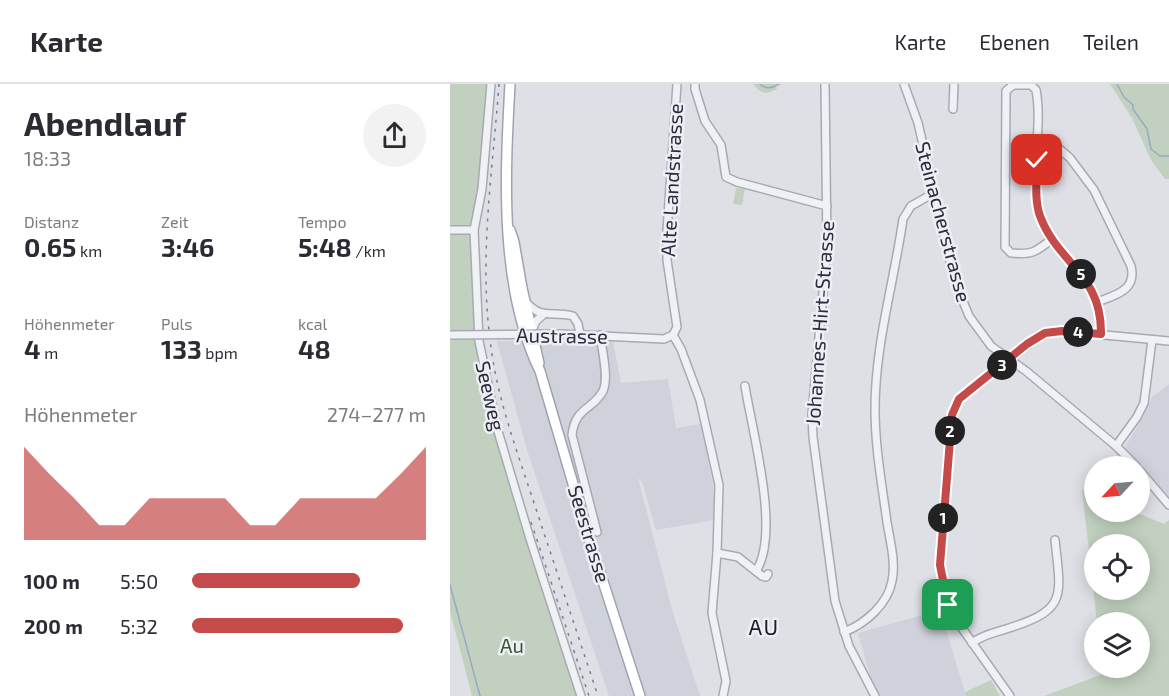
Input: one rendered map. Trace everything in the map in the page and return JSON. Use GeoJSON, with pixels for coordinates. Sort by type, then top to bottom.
{"type":"FeatureCollection","features":[{"type":"Feature","properties":{"kind":"main road","name":"Seestrasse"},"geometry":{"type":"LineString","coordinates":[[510,84],[507,243],[519,310],[531,353],[540,371]]}},
{"type":"Feature","properties":{"kind":"main road","name":"Seestrasse"},"geometry":{"type":"LineString","coordinates":[[509,229],[514,242],[540,371],[588,535],[640,696]]}},
{"type":"Feature","properties":{"kind":"street","name":"Seeweg"},"geometry":{"type":"LineString","coordinates":[[491,84],[482,189],[474,230],[479,341],[497,428],[516,495],[581,696]]}},
{"type":"Feature","properties":{"kind":"street","name":"Alte Landstrasse"},"geometry":{"type":"LineString","coordinates":[[677,84],[667,260],[677,322],[673,335],[681,349],[698,394],[716,467],[720,503],[712,613],[726,681],[723,696]]}},
{"type":"Feature","properties":{"kind":"street"},"geometry":{"type":"LineString","coordinates":[[695,84],[694,89],[705,121],[721,145],[726,177],[827,206]]}},
{"type":"Feature","properties":{"kind":"street","name":"Johannes-Hirt-Strasse"},"geometry":{"type":"LineString","coordinates":[[825,84],[827,206],[812,415],[813,437],[833,592],[844,632],[858,667],[875,696]]}},
{"type":"Feature","properties":{"kind":"street","name":"Steinacherstrasse"},"geometry":{"type":"LineString","coordinates":[[904,84],[918,123],[954,279],[964,308],[985,340],[1126,456]]}},
{"type":"Feature","properties":{"kind":"street"},"geometry":{"type":"LineString","coordinates":[[953,109],[954,84]]}},
{"type":"Feature","properties":{"kind":"street"},"geometry":{"type":"LineString","coordinates":[[1052,239],[1037,251],[1029,254],[1011,253],[1005,247],[1006,91],[1010,86],[1031,85],[1036,90],[1037,203],[1041,219],[1052,239],[1086,279],[1097,302],[1101,319],[1101,334]]}},
{"type":"Feature","properties":{"kind":"street"},"geometry":{"type":"LineString","coordinates":[[1037,143],[1056,146],[1070,158],[1094,190],[1131,266],[1133,275],[1130,285],[1125,290],[1097,302]]}},
{"type":"Feature","properties":{"kind":"street"},"geometry":{"type":"LineString","coordinates":[[844,632],[857,625],[880,606],[888,595],[893,580],[876,436],[877,367],[903,219],[911,206],[934,193]]}},
{"type":"Feature","properties":{"kind":"street"},"geometry":{"type":"LineString","coordinates":[[450,230],[474,230]]}},
{"type":"Feature","properties":{"kind":"street"},"geometry":{"type":"LineString","coordinates":[[525,300],[534,310],[543,315],[571,315],[577,320],[580,334]]}},
{"type":"Feature","properties":{"kind":"street"},"geometry":{"type":"LineString","coordinates":[[531,331],[536,321],[543,315]]}},
{"type":"Feature","properties":{"kind":"street"},"geometry":{"type":"LineString","coordinates":[[1010,696],[948,605],[940,565],[952,415],[959,399],[1027,344],[1045,333],[1062,331],[1169,341]]}},
{"type":"Feature","properties":{"kind":"street","name":"Austrasse"},"geometry":{"type":"LineString","coordinates":[[450,335],[580,334],[664,339],[673,335]]}},
{"type":"Feature","properties":{"kind":"street"},"geometry":{"type":"LineString","coordinates":[[597,532],[572,435],[573,424],[579,414],[597,399],[606,382],[600,335]]}},
{"type":"Feature","properties":{"kind":"street"},"geometry":{"type":"LineString","coordinates":[[1116,446],[1144,403],[1152,340]]}},
{"type":"Feature","properties":{"kind":"street"},"geometry":{"type":"LineString","coordinates":[[745,386],[758,455],[765,521],[765,543],[756,571]]}},
{"type":"Feature","properties":{"kind":"street"},"geometry":{"type":"LineString","coordinates":[[1150,483],[1169,506]]}},
{"type":"Feature","properties":{"kind":"street"},"geometry":{"type":"LineString","coordinates":[[972,643],[983,636],[1041,615],[1056,602],[1060,588],[1055,540]]}},
{"type":"Feature","properties":{"kind":"street"},"geometry":{"type":"LineString","coordinates":[[717,553],[738,557],[762,576],[766,577],[768,574]]}},
{"type":"Feature","properties":{"kind":"shaded area"},"geometry":{"type":"Polygon","coordinates":[[[497,341],[613,341],[621,383],[668,379],[676,428],[701,424],[713,485],[714,520],[656,530],[642,482],[638,478],[673,613],[700,696],[609,696],[527,450],[497,341]]]}},
{"type":"Feature","properties":{"kind":"shaded area"},"geometry":{"type":"Polygon","coordinates":[[[1169,384],[1169,501],[1150,478],[1150,456],[1132,456],[1125,447],[1152,397],[1169,384]]]}},
{"type":"Feature","properties":{"kind":"shaded area"},"geometry":{"type":"Polygon","coordinates":[[[940,610],[966,696],[881,696],[872,682],[858,633],[940,610]]]}},
{"type":"Feature","properties":{"kind":"green space","name":"Au"},"geometry":{"type":"Polygon","coordinates":[[[450,84],[491,84],[476,220],[478,332],[497,428],[581,696],[472,696],[450,611],[450,84]]]}},
{"type":"Feature","properties":{"kind":"green space"},"geometry":{"type":"Polygon","coordinates":[[[753,84],[775,84],[777,89],[764,92],[758,90],[753,84]]]}},
{"type":"Feature","properties":{"kind":"green space"},"geometry":{"type":"Polygon","coordinates":[[[1110,84],[1169,84],[1169,179],[1165,179],[1151,160],[1132,118],[1110,84]]]}},
{"type":"Feature","properties":{"kind":"green space"},"geometry":{"type":"Polygon","coordinates":[[[736,188],[745,189],[742,205],[733,204],[736,188]]]}},
{"type":"Feature","properties":{"kind":"green space"},"geometry":{"type":"Polygon","coordinates":[[[1150,518],[1164,524],[1169,520],[1169,696],[1044,696],[1092,678],[1150,678],[1150,612],[1096,612],[1095,600],[1150,600],[1150,534],[1087,534],[1086,522],[1150,522],[1150,518]]]}},
{"type":"Feature","properties":{"kind":"green space"},"geometry":{"type":"Polygon","coordinates":[[[991,680],[1000,696],[966,696],[965,692],[991,680]]]}},
{"type":"Feature","properties":{"kind":"waterway"},"geometry":{"type":"LineString","coordinates":[[760,84],[769,88],[779,84]]}},
{"type":"Feature","properties":{"kind":"waterway"},"geometry":{"type":"LineString","coordinates":[[1117,84],[1147,129],[1151,149],[1160,156],[1169,156]]}},
{"type":"Feature","properties":{"kind":"waterway"},"geometry":{"type":"LineString","coordinates":[[450,585],[480,696]]}},
{"type":"Feature","properties":{"kind":"railway"},"geometry":{"type":"LineString","coordinates":[[499,84],[486,244],[487,307],[493,360],[514,444],[598,696]]}},
{"type":"Feature","properties":{"kind":"railway"},"geometry":{"type":"LineString","coordinates":[[531,522],[589,696]]}},
{"type":"Feature","properties":{"kind":"district","name":"AU"},"geometry":{"type":"Point","coordinates":[764,627]}},
{"type":"Feature","properties":{"kind":"route"},"geometry":{"type":"LineString","coordinates":[[948,605],[940,565],[952,415],[956,404],[959,399],[1027,344],[1045,333],[1062,331],[1101,334],[1101,319],[1097,302],[1086,279],[1052,239],[1039,213],[1036,192],[1037,160]]}}]}
